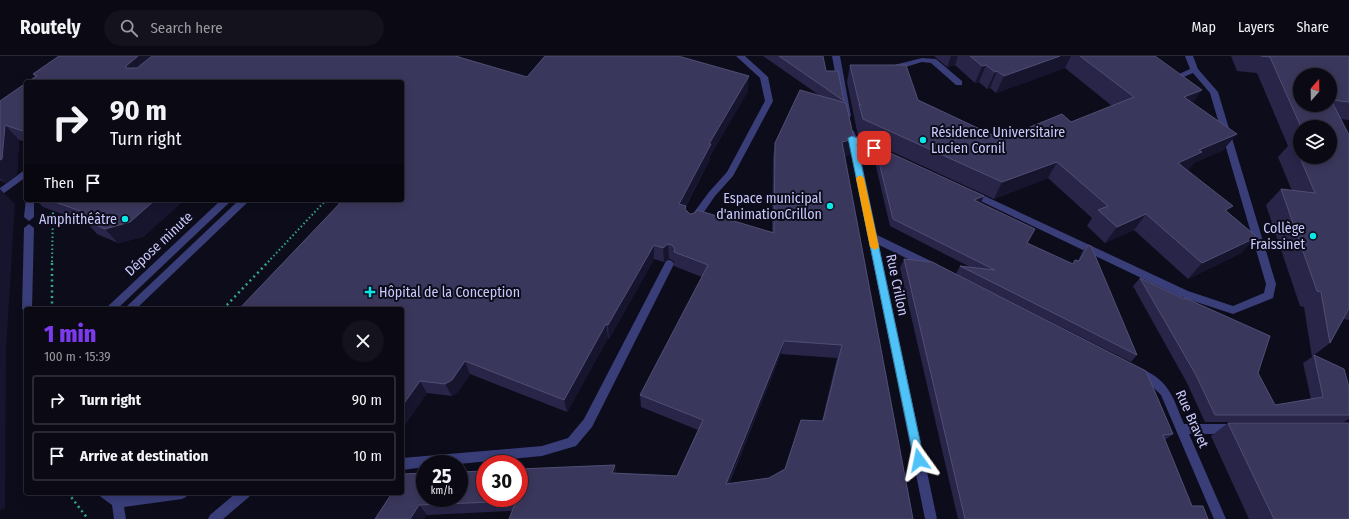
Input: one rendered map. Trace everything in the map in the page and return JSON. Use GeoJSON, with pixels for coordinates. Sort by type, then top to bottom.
{"type":"FeatureCollection","features":[{"type":"Feature","properties":{"kind":"street"},"geometry":{"type":"LineString","coordinates":[[691,223],[712,194],[730,174],[769,101],[764,77],[740,56]]}},
{"type":"Feature","properties":{"kind":"street","name":"Rue Crillon"},"geometry":{"type":"LineString","coordinates":[[836,56],[843,74],[852,138],[931,519]]}},
{"type":"Feature","properties":{"kind":"street"},"geometry":{"type":"LineString","coordinates":[[959,188],[1185,294],[1233,310],[1269,295],[1271,284],[1214,92],[1194,70],[1189,56]]}},
{"type":"Feature","properties":{"kind":"street"},"geometry":{"type":"LineString","coordinates":[[881,71],[922,60],[933,61],[959,83]]}},
{"type":"Feature","properties":{"kind":"street"},"geometry":{"type":"LineString","coordinates":[[1163,83],[1194,70]]}},
{"type":"Feature","properties":{"kind":"street"},"geometry":{"type":"LineString","coordinates":[[852,138],[895,158]]}},
{"type":"Feature","properties":{"kind":"street"},"geometry":{"type":"LineString","coordinates":[[0,193],[24,174]]}},
{"type":"Feature","properties":{"kind":"street"},"geometry":{"type":"LineString","coordinates":[[29,202],[29,217]]}},
{"type":"Feature","properties":{"kind":"street","name":"Dépose minute"},"geometry":{"type":"LineString","coordinates":[[112,307],[225,202]]}},
{"type":"Feature","properties":{"kind":"street","name":"Dépose minute"},"geometry":{"type":"LineString","coordinates":[[131,307],[243,202]]}},
{"type":"Feature","properties":{"kind":"street"},"geometry":{"type":"LineString","coordinates":[[27,307],[29,228]]}},
{"type":"Feature","properties":{"kind":"street"},"geometry":{"type":"LineString","coordinates":[[872,237],[941,271]]}},
{"type":"Feature","properties":{"kind":"street"},"geometry":{"type":"LineString","coordinates":[[404,464],[542,451],[572,442],[588,423],[669,264]]}},
{"type":"Feature","properties":{"kind":"street","name":"Rue Bravet"},"geometry":{"type":"LineString","coordinates":[[1125,366],[1154,380],[1165,392],[1220,519]]}},
{"type":"Feature","properties":{"kind":"street"},"geometry":{"type":"LineString","coordinates":[[1182,429],[1245,429]]}},
{"type":"Feature","properties":{"kind":"street"},"geometry":{"type":"LineString","coordinates":[[108,495],[117,502],[120,519]]}},
{"type":"Feature","properties":{"kind":"street"},"geometry":{"type":"LineString","coordinates":[[117,502],[168,495]]}},
{"type":"Feature","properties":{"kind":"street"},"geometry":{"type":"LineString","coordinates":[[214,519],[243,495]]}},
{"type":"Feature","properties":{"kind":"path"},"geometry":{"type":"LineString","coordinates":[[225,307],[324,202]]}},
{"type":"Feature","properties":{"kind":"path"},"geometry":{"type":"LineString","coordinates":[[52,307],[53,210]]}},
{"type":"Feature","properties":{"kind":"path"},"geometry":{"type":"LineString","coordinates":[[70,495],[88,519]]}},
{"type":"Feature","properties":{"kind":"building"},"geometry":{"type":"Polygon","coordinates":[[[59,56],[138,56],[126,66],[126,68],[137,68],[152,56],[455,56],[527,77],[545,56],[678,56],[749,76],[709,144],[711,144],[679,204],[686,206],[685,209],[690,214],[695,213],[697,210],[774,233],[775,143],[800,90],[846,103],[854,139],[842,142],[913,519],[509,519],[514,507],[528,507],[528,469],[615,465],[612,473],[677,476],[703,420],[640,395],[708,265],[674,252],[675,249],[672,245],[668,244],[663,248],[654,245],[608,325],[606,324],[564,400],[465,361],[452,380],[445,384],[420,381],[404,403],[404,307],[241,307],[341,202],[404,202],[404,80],[30,80],[37,76],[33,74],[59,56]],[[784,341],[726,484],[769,478],[785,469],[801,420],[823,421],[842,345],[784,341]]]}},
{"type":"Feature","properties":{"kind":"building"},"geometry":{"type":"Polygon","coordinates":[[[779,56],[823,56],[826,71],[838,71],[844,101],[779,56]]]}},
{"type":"Feature","properties":{"kind":"building"},"geometry":{"type":"Polygon","coordinates":[[[970,56],[1060,56],[1004,76],[997,71],[995,72],[986,65],[982,66],[970,56]]]}},
{"type":"Feature","properties":{"kind":"building"},"geometry":{"type":"Polygon","coordinates":[[[1080,56],[1155,56],[1202,90],[1184,97],[1237,134],[1199,150],[1202,152],[1178,163],[1233,206],[1225,210],[1257,237],[1202,263],[1146,214],[1117,227],[1098,210],[1108,206],[1057,162],[1002,182],[863,119],[859,104],[861,105],[859,103],[850,65],[906,65],[918,100],[1001,139],[1062,114],[1071,122],[1134,97],[1080,56]]]}},
{"type":"Feature","properties":{"kind":"building","name":"Collège Fraissinet"},"geometry":{"type":"Polygon","coordinates":[[[1261,56],[1349,56],[1349,102],[1337,101],[1337,68],[1293,68],[1293,109],[1270,57],[1261,56]]]}},
{"type":"Feature","properties":{"kind":"building"},"geometry":{"type":"Polygon","coordinates":[[[24,84],[24,131],[5,125],[2,159],[0,160],[0,101],[24,84]]]}},
{"type":"Feature","properties":{"kind":"building","name":"Collège Fraissinet"},"geometry":{"type":"Polygon","coordinates":[[[1294,112],[1337,112],[1349,135],[1349,308],[1330,343],[1321,292],[1317,291],[1281,189],[1315,193],[1303,164],[1337,164],[1337,120],[1298,120],[1294,112]]]}},
{"type":"Feature","properties":{"kind":"building"},"geometry":{"type":"Polygon","coordinates":[[[875,146],[984,196],[974,200],[1035,229],[1027,243],[1073,264],[1075,260],[1079,261],[1088,245],[1091,246],[1137,355],[960,266],[995,270],[893,219],[875,146]]]}},
{"type":"Feature","properties":{"kind":"building"},"geometry":{"type":"Polygon","coordinates":[[[55,202],[153,202],[130,222],[105,229],[83,219],[83,212],[55,202]]]}},
{"type":"Feature","properties":{"kind":"building"},"geometry":{"type":"Polygon","coordinates":[[[904,259],[932,262],[1146,371],[1173,434],[1163,435],[1192,506],[1203,506],[1208,519],[965,519],[904,259]]]}},
{"type":"Feature","properties":{"kind":"building"},"geometry":{"type":"Polygon","coordinates":[[[1140,278],[1184,299],[1185,298],[1270,336],[1258,373],[1275,405],[1323,397],[1314,355],[1344,369],[1349,387],[1349,415],[1215,415],[1196,375],[1140,278]]]}},
{"type":"Feature","properties":{"kind":"building"},"geometry":{"type":"Polygon","coordinates":[[[1228,423],[1349,423],[1349,519],[1274,519],[1228,423]]]}},
{"type":"Feature","properties":{"kind":"building"},"geometry":{"type":"Polygon","coordinates":[[[476,471],[476,503],[468,503],[468,472],[476,471]]]}},
{"type":"Feature","properties":{"kind":"building"},"geometry":{"type":"Polygon","coordinates":[[[416,473],[416,507],[418,507],[410,519],[375,519],[391,495],[404,495],[404,474],[416,473]]]}},
{"type":"Feature","properties":{"kind":"slow traffic"},"geometry":{"type":"LineString","coordinates":[[860,178],[875,247]]}},
{"type":"Feature","properties":{"kind":"place","name":"Résidence Universitaire Lucien Cornil"},"geometry":{"type":"Point","coordinates":[923,140]}},
{"type":"Feature","properties":{"kind":"place","name":"Espace municipal d'animationCrillon"},"geometry":{"type":"Point","coordinates":[830,206]}},
{"type":"Feature","properties":{"kind":"place","name":"Amphithéâtre"},"geometry":{"type":"Point","coordinates":[125,219]}},
{"type":"Feature","properties":{"kind":"place","name":"Collège Fraissinet"},"geometry":{"type":"Point","coordinates":[1313,236]}},
{"type":"Feature","properties":{"kind":"place","name":"Hôpital de la Conception"},"geometry":{"type":"Point","coordinates":[370,292]}},
{"type":"Feature","properties":{"kind":"route"},"geometry":{"type":"LineString","coordinates":[[874,148],[852,138],[919,460]]}}]}
